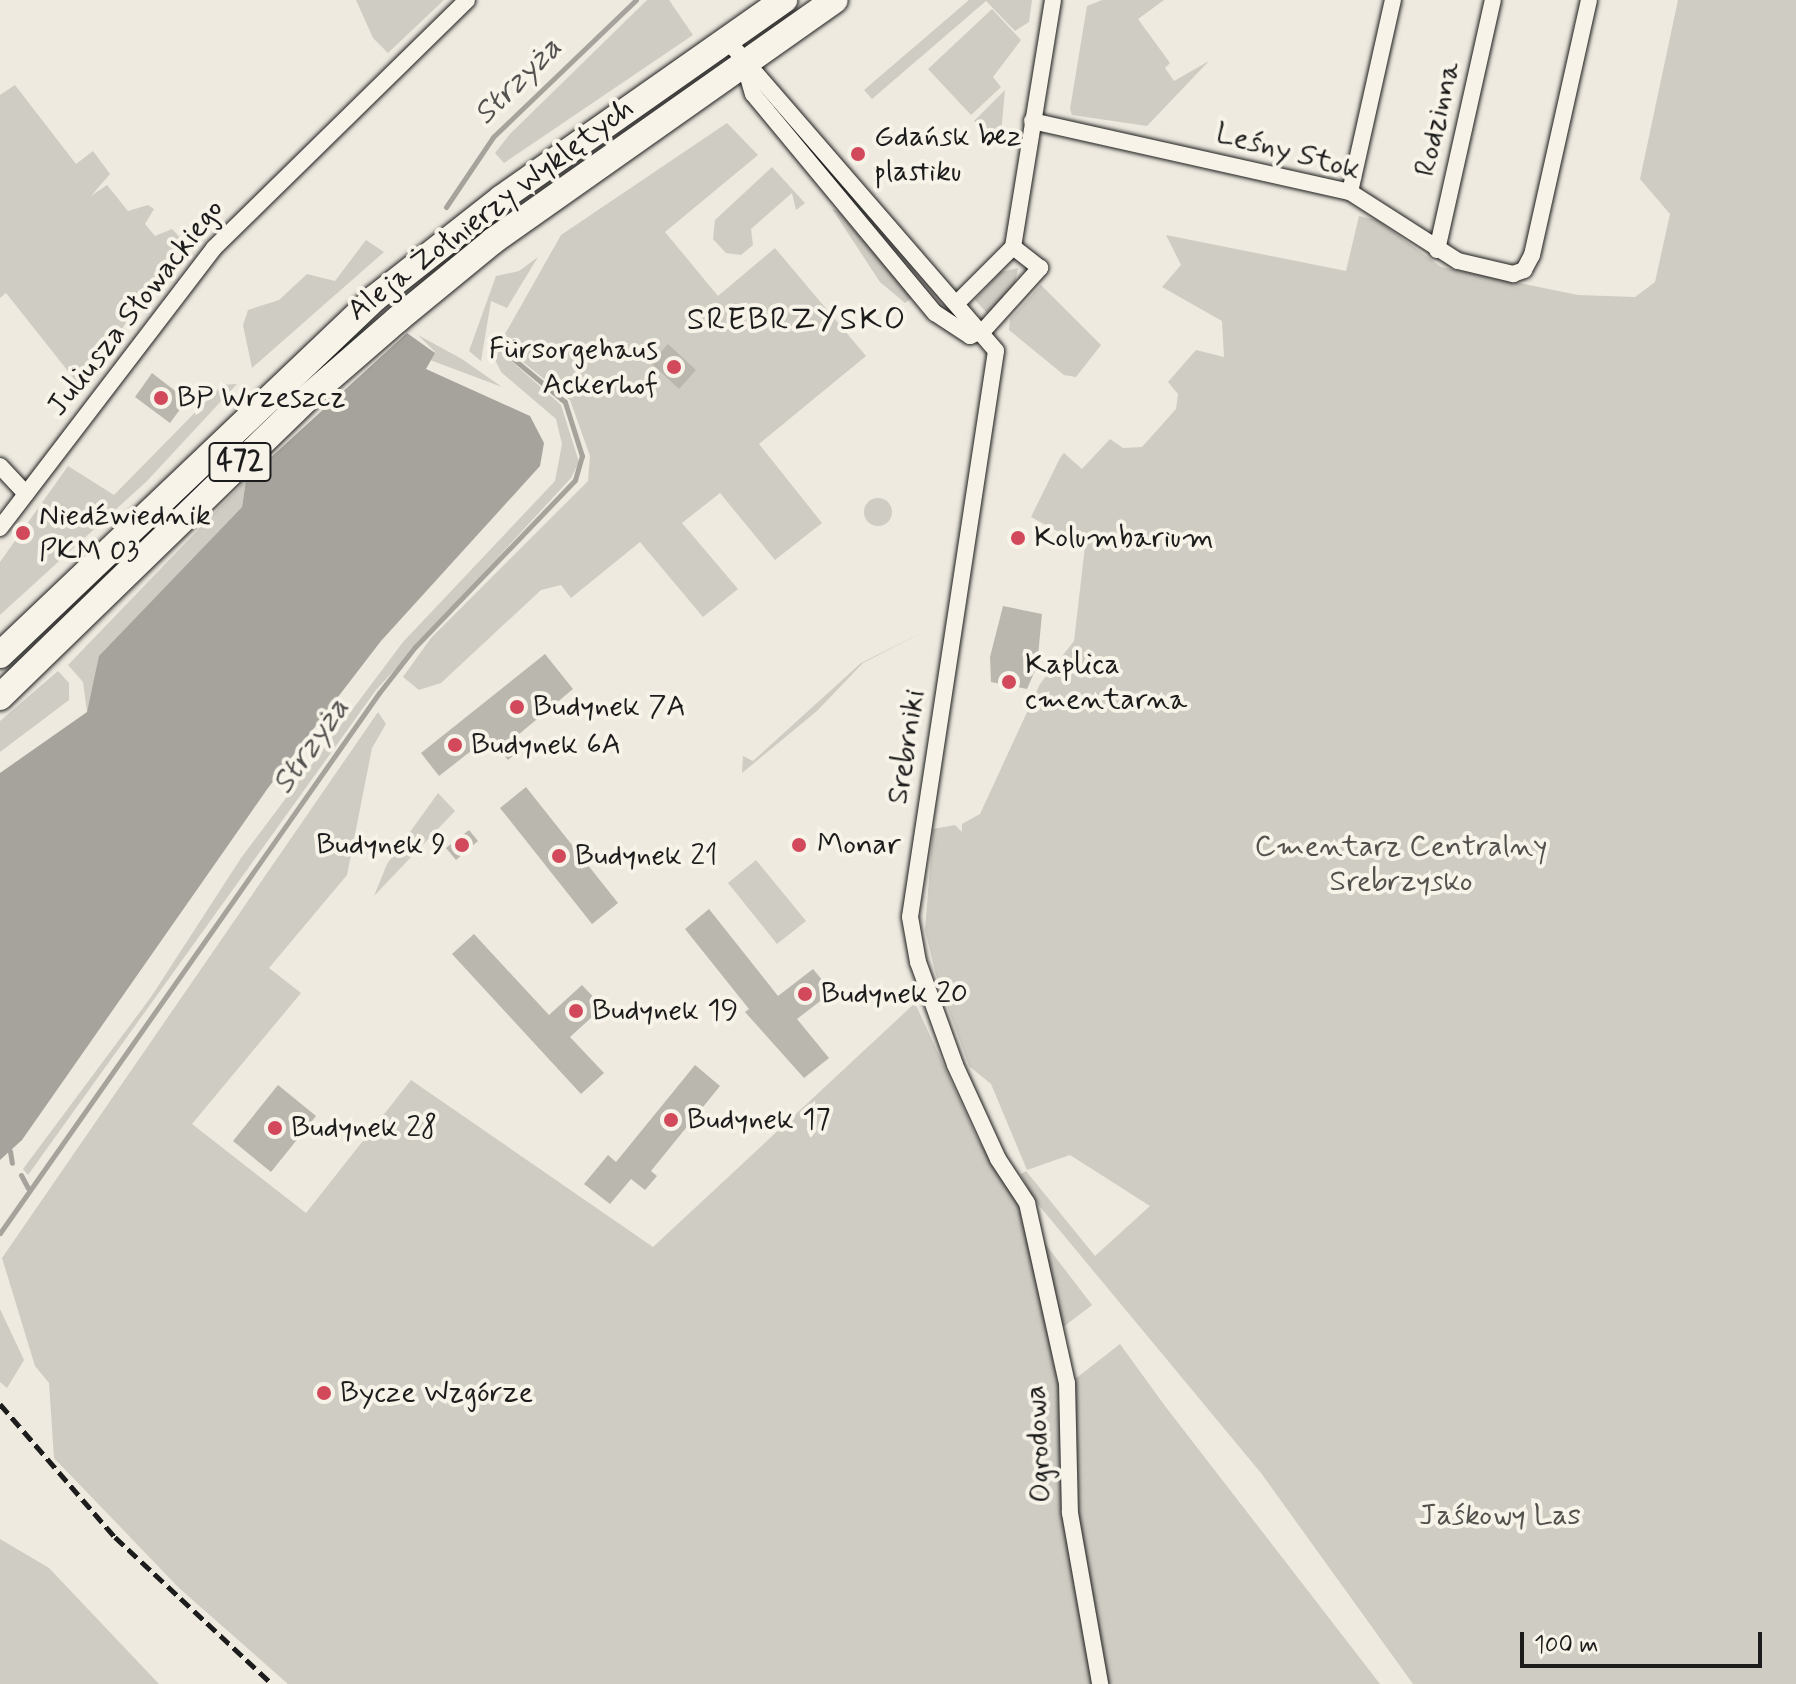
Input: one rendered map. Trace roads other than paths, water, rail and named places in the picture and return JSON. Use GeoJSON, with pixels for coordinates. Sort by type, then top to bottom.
{"type":"FeatureCollection","features":[{"type":"Feature","properties":{"kind":"main road","name":"Aleja Żołnierzy Wyklętych"},"geometry":{"type":"LineString","coordinates":[[0,655],[271,390],[375,298],[502,198],[784,0]]}},
{"type":"Feature","properties":{"kind":"main road","name":"Aleja Żołnierzy Wyklętych"},"geometry":{"type":"LineString","coordinates":[[0,697],[353,356],[493,241],[835,0]]}},
{"type":"Feature","properties":{"kind":"street","name":"Juliusza Słowackiego"},"geometry":{"type":"LineString","coordinates":[[0,528],[222,239],[467,0]]}},
{"type":"Feature","properties":{"kind":"street"},"geometry":{"type":"LineString","coordinates":[[958,302],[1013,247],[1053,0]]}},
{"type":"Feature","properties":{"kind":"street"},"geometry":{"type":"LineString","coordinates":[[1350,192],[1393,0]]}},
{"type":"Feature","properties":{"kind":"street","name":"Rodzinna"},"geometry":{"type":"LineString","coordinates":[[1437,250],[1493,0]]}},
{"type":"Feature","properties":{"kind":"street","name":"Leśny Stok"},"geometry":{"type":"LineString","coordinates":[[1032,121],[1350,192],[1458,261],[1513,274],[1524,270],[1589,0]]}},
{"type":"Feature","properties":{"kind":"street","name":"Srebrniki"},"geometry":{"type":"LineString","coordinates":[[727,40],[744,63],[769,81],[984,330],[996,351],[910,917],[918,962],[955,1065],[998,1159],[1027,1203]]}},
{"type":"Feature","properties":{"kind":"street","name":"Srebrniki"},"geometry":{"type":"LineString","coordinates":[[744,63],[753,94],[935,313],[970,336],[984,330]]}},
{"type":"Feature","properties":{"kind":"street"},"geometry":{"type":"LineString","coordinates":[[832,189],[848,176]]}},
{"type":"Feature","properties":{"kind":"street"},"geometry":{"type":"LineString","coordinates":[[984,330],[1040,268],[1013,247]]}},
{"type":"Feature","properties":{"kind":"street"},"geometry":{"type":"LineString","coordinates":[[0,466],[26,494]]}},
{"type":"Feature","properties":{"kind":"street","name":"Ogrodowa"},"geometry":{"type":"LineString","coordinates":[[1027,1203],[1067,1383],[1070,1513],[1100,1684]]}},
{"type":"Feature","properties":{"kind":"waterway","name":"Strzyża"},"geometry":{"type":"LineString","coordinates":[[446,207],[493,137],[636,0]]}},
{"type":"Feature","properties":{"kind":"waterway","name":"Strzyża"},"geometry":{"type":"LineString","coordinates":[[0,1233],[379,693],[415,647],[575,480],[582,456],[565,402],[511,357]]}},
{"type":"Feature","properties":{"kind":"waterway","name":"Strzyża"},"geometry":{"type":"LineString","coordinates":[[10,1151],[12,1163]]}},
{"type":"Feature","properties":{"kind":"waterway","name":"Strzyża"},"geometry":{"type":"LineString","coordinates":[[21,1175],[28,1188]]}},
{"type":"Feature","properties":{"kind":"railway"},"geometry":{"type":"LineString","coordinates":[[0,1404],[115,1537],[272,1684]]}},
{"type":"Feature","properties":{"kind":"place","name":"Gdańsk bez plastiku"},"geometry":{"type":"Point","coordinates":[858,154]}},
{"type":"Feature","properties":{"kind":"place","name":"Fürsorgehaus Ackerhof"},"geometry":{"type":"Point","coordinates":[674,367]}},
{"type":"Feature","properties":{"kind":"place","name":"BP Wrzeszcz"},"geometry":{"type":"Point","coordinates":[161,398]}},
{"type":"Feature","properties":{"kind":"place","name":"Niedźwiednik PKM 03"},"geometry":{"type":"Point","coordinates":[23,533]}},
{"type":"Feature","properties":{"kind":"place","name":"Kolumbarium"},"geometry":{"type":"Point","coordinates":[1018,538]}},
{"type":"Feature","properties":{"kind":"place","name":"Kaplica cmentarna"},"geometry":{"type":"Point","coordinates":[1009,682]}},
{"type":"Feature","properties":{"kind":"place","name":"Budynek 7A"},"geometry":{"type":"Point","coordinates":[517,707]}},
{"type":"Feature","properties":{"kind":"place","name":"Budynek 6A"},"geometry":{"type":"Point","coordinates":[455,745]}},
{"type":"Feature","properties":{"kind":"place","name":"Budynek 9"},"geometry":{"type":"Point","coordinates":[462,845]}},
{"type":"Feature","properties":{"kind":"place","name":"Monar"},"geometry":{"type":"Point","coordinates":[799,845]}},
{"type":"Feature","properties":{"kind":"place","name":"Budynek 21"},"geometry":{"type":"Point","coordinates":[559,856]}},
{"type":"Feature","properties":{"kind":"place","name":"Budynek 20"},"geometry":{"type":"Point","coordinates":[805,994]}},
{"type":"Feature","properties":{"kind":"place","name":"Budynek 19"},"geometry":{"type":"Point","coordinates":[576,1011]}},
{"type":"Feature","properties":{"kind":"place","name":"Budynek 17"},"geometry":{"type":"Point","coordinates":[671,1120]}},
{"type":"Feature","properties":{"kind":"place","name":"Budynek 28"},"geometry":{"type":"Point","coordinates":[275,1128]}},
{"type":"Feature","properties":{"kind":"place","name":"Bycze Wzgórze"},"geometry":{"type":"Point","coordinates":[324,1393]}},
{"type":"Feature","properties":{"kind":"district","name":"SREBRZYSKO"},"geometry":{"type":"Point","coordinates":[797,320]}},
{"type":"Feature","properties":{"kind":"park label","name":"Cmentarz Centralny Srebrzysko"},"geometry":{"type":"Point","coordinates":[1401,864]}},
{"type":"Feature","properties":{"kind":"park label","name":"Jaśkowy Las"},"geometry":{"type":"Point","coordinates":[1500,1516]}}]}
